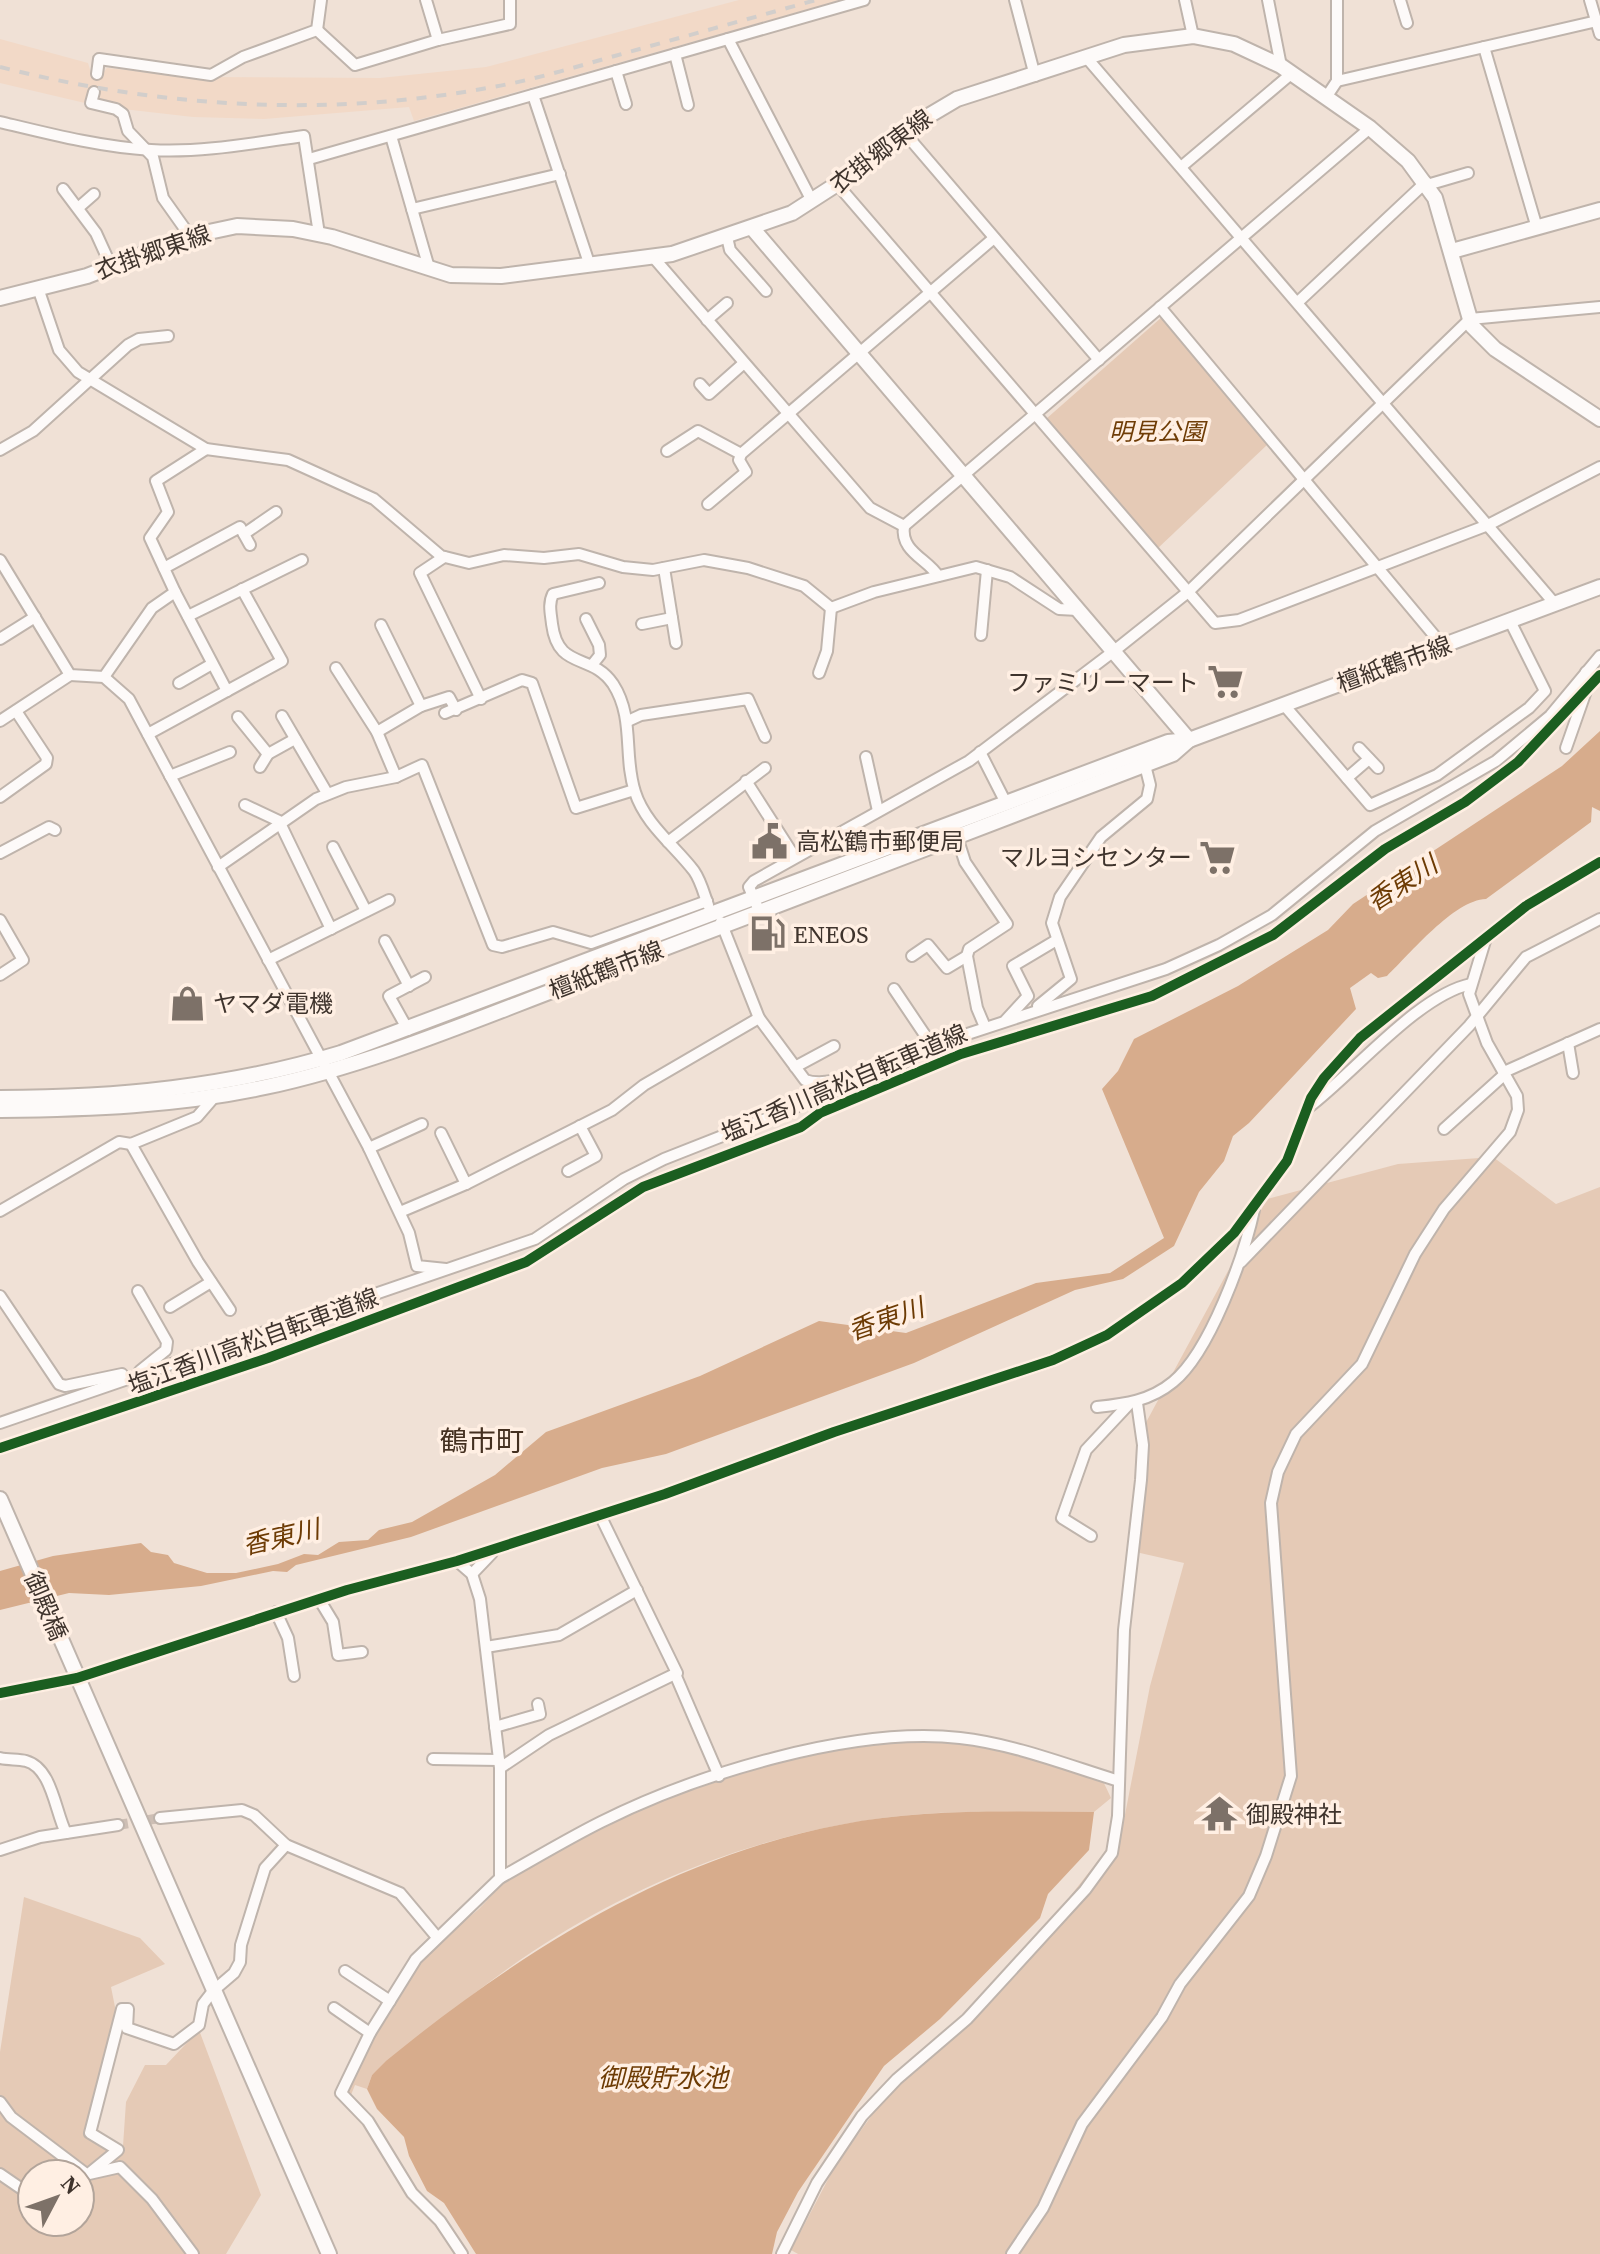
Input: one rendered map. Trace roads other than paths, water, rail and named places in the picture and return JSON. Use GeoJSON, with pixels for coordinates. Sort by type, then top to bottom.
{"type":"FeatureCollection","features":[{"type":"Feature","properties":{"kind":"main road","name":"衣掛郷東線"},"geometry":{"type":"LineString","coordinates":[[0,298],[111,266],[190,236],[237,226],[319,234],[429,268],[478,276],[654,258],[753,229],[812,201],[903,131],[957,99],[1142,40],[1193,36],[1234,44],[1286,70],[1370,128],[1408,161],[1426,184],[1452,251],[1470,319],[1480,337],[1600,419]]}},
{"type":"Feature","properties":{"kind":"main road"},"geometry":{"type":"LineString","coordinates":[[1452,251],[1600,210]]}},
{"type":"Feature","properties":{"kind":"main road"},"geometry":{"type":"LineString","coordinates":[[753,229],[1189,740]]}},
{"type":"Feature","properties":{"kind":"main road","name":"檀紙鶴市線"},"geometry":{"type":"LineString","coordinates":[[0,1110],[82,1109],[216,1095],[324,1065],[724,927],[757,906],[1006,803],[1168,742],[1189,740],[1600,587]]}},
{"type":"Feature","properties":{"kind":"main road","name":"檀紙鶴市線"},"geometry":{"type":"LineString","coordinates":[[0,1098],[144,1093],[324,1065],[712,910],[757,906],[957,837],[1173,754],[1189,740]]}},
{"type":"Feature","properties":{"kind":"main road","name":"御殿橋"},"geometry":{"type":"LineString","coordinates":[[0,1499],[329,2254]]}},
{"type":"Feature","properties":{"kind":"street"},"geometry":{"type":"LineString","coordinates":[[317,30],[321,0]]}},
{"type":"Feature","properties":{"kind":"street"},"geometry":{"type":"LineString","coordinates":[[426,0],[438,40]]}},
{"type":"Feature","properties":{"kind":"street"},"geometry":{"type":"LineString","coordinates":[[317,30],[355,65],[438,40],[510,24],[510,0]]}},
{"type":"Feature","properties":{"kind":"street"},"geometry":{"type":"LineString","coordinates":[[309,159],[864,0]]}},
{"type":"Feature","properties":{"kind":"street"},"geometry":{"type":"LineString","coordinates":[[1015,0],[1035,76]]}},
{"type":"Feature","properties":{"kind":"street"},"geometry":{"type":"LineString","coordinates":[[1185,0],[1193,36]]}},
{"type":"Feature","properties":{"kind":"street"},"geometry":{"type":"LineString","coordinates":[[1181,167],[1286,70],[1268,0]]}},
{"type":"Feature","properties":{"kind":"street"},"geometry":{"type":"LineString","coordinates":[[1327,96],[1337,81],[1337,0]]}},
{"type":"Feature","properties":{"kind":"street"},"geometry":{"type":"LineString","coordinates":[[1400,0],[1407,23]]}},
{"type":"Feature","properties":{"kind":"street"},"geometry":{"type":"LineString","coordinates":[[1590,0],[1600,34]]}},
{"type":"Feature","properties":{"kind":"street"},"geometry":{"type":"LineString","coordinates":[[1337,81],[1597,21]]}},
{"type":"Feature","properties":{"kind":"street"},"geometry":{"type":"LineString","coordinates":[[97,74],[99,59],[211,75],[243,57],[317,30]]}},
{"type":"Feature","properties":{"kind":"street"},"geometry":{"type":"LineString","coordinates":[[728,39],[812,201]]}},
{"type":"Feature","properties":{"kind":"street"},"geometry":{"type":"LineString","coordinates":[[1484,47],[1537,228]]}},
{"type":"Feature","properties":{"kind":"street"},"geometry":{"type":"LineString","coordinates":[[675,54],[688,105]]}},
{"type":"Feature","properties":{"kind":"street"},"geometry":{"type":"LineString","coordinates":[[1086,57],[1555,604]]}},
{"type":"Feature","properties":{"kind":"street"},"geometry":{"type":"LineString","coordinates":[[616,71],[626,104]]}},
{"type":"Feature","properties":{"kind":"street"},"geometry":{"type":"LineString","coordinates":[[94,92],[91,103],[116,109],[123,114],[128,131],[153,157],[163,198],[190,236]]}},
{"type":"Feature","properties":{"kind":"street"},"geometry":{"type":"LineString","coordinates":[[533,95],[590,266]]}},
{"type":"Feature","properties":{"kind":"street"},"geometry":{"type":"LineString","coordinates":[[0,122],[105,146],[148,150],[214,149],[304,136],[319,234]]}},
{"type":"Feature","properties":{"kind":"street"},"geometry":{"type":"LineString","coordinates":[[938,576],[912,552],[903,534],[904,526],[1370,128]]}},
{"type":"Feature","properties":{"kind":"street"},"geometry":{"type":"LineString","coordinates":[[903,131],[1099,360]]}},
{"type":"Feature","properties":{"kind":"street"},"geometry":{"type":"LineString","coordinates":[[391,136],[429,268]]}},
{"type":"Feature","properties":{"kind":"street"},"geometry":{"type":"LineString","coordinates":[[1298,302],[1426,184],[1468,173]]}},
{"type":"Feature","properties":{"kind":"street"},"geometry":{"type":"LineString","coordinates":[[412,209],[560,174]]}},
{"type":"Feature","properties":{"kind":"street"},"geometry":{"type":"LineString","coordinates":[[837,184],[1215,623],[1226,624],[1488,525],[1600,467]]}},
{"type":"Feature","properties":{"kind":"street"},"geometry":{"type":"LineString","coordinates":[[63,189],[96,233],[111,266]]}},
{"type":"Feature","properties":{"kind":"street"},"geometry":{"type":"LineString","coordinates":[[78,208],[94,194]]}},
{"type":"Feature","properties":{"kind":"street"},"geometry":{"type":"LineString","coordinates":[[727,237],[730,250],[766,291]]}},
{"type":"Feature","properties":{"kind":"street"},"geometry":{"type":"LineString","coordinates":[[708,504],[746,472],[739,460],[741,454],[994,238]]}},
{"type":"Feature","properties":{"kind":"street"},"geometry":{"type":"LineString","coordinates":[[654,258],[870,508],[904,526]]}},
{"type":"Feature","properties":{"kind":"street"},"geometry":{"type":"LineString","coordinates":[[38,288],[59,350],[65,360],[92,381],[206,449],[288,460],[374,499],[425,545],[444,557],[469,563],[504,555],[544,558],[579,554],[623,567],[664,568],[704,560],[748,568],[804,586],[831,608]]}},
{"type":"Feature","properties":{"kind":"street"},"geometry":{"type":"LineString","coordinates":[[707,320],[727,303]]}},
{"type":"Feature","properties":{"kind":"street"},"geometry":{"type":"LineString","coordinates":[[1160,307],[1443,646]]}},
{"type":"Feature","properties":{"kind":"street"},"geometry":{"type":"LineString","coordinates":[[757,906],[749,887],[754,881],[980,752],[1188,592],[1470,319],[1600,307]]}},
{"type":"Feature","properties":{"kind":"street"},"geometry":{"type":"LineString","coordinates":[[0,450],[33,431],[92,381],[128,345],[139,339],[168,336]]}},
{"type":"Feature","properties":{"kind":"street"},"geometry":{"type":"LineString","coordinates":[[700,384],[709,394],[744,363]]}},
{"type":"Feature","properties":{"kind":"street"},"geometry":{"type":"LineString","coordinates":[[667,451],[698,431],[741,454]]}},
{"type":"Feature","properties":{"kind":"street"},"geometry":{"type":"LineString","coordinates":[[206,449],[156,481],[168,512],[150,538],[227,691]]}},
{"type":"Feature","properties":{"kind":"street"},"geometry":{"type":"LineString","coordinates":[[244,534],[276,512]]}},
{"type":"Feature","properties":{"kind":"street"},"geometry":{"type":"LineString","coordinates":[[164,568],[240,527],[250,545]]}},
{"type":"Feature","properties":{"kind":"street"},"geometry":{"type":"LineString","coordinates":[[444,557],[420,573],[481,699]]}},
{"type":"Feature","properties":{"kind":"street"},"geometry":{"type":"LineString","coordinates":[[0,560],[70,675]]}},
{"type":"Feature","properties":{"kind":"street"},"geometry":{"type":"LineString","coordinates":[[188,616],[302,560]]}},
{"type":"Feature","properties":{"kind":"street"},"geometry":{"type":"LineString","coordinates":[[831,608],[874,592],[976,567],[1021,583],[1059,609],[1078,610]]}},
{"type":"Feature","properties":{"kind":"street"},"geometry":{"type":"LineString","coordinates":[[664,568],[676,643]]}},
{"type":"Feature","properties":{"kind":"street"},"geometry":{"type":"LineString","coordinates":[[981,635],[987,570]]}},
{"type":"Feature","properties":{"kind":"street"},"geometry":{"type":"LineString","coordinates":[[599,583],[553,594],[549,601],[554,641],[560,651],[592,665],[612,683],[628,721],[634,790],[639,804],[696,874],[712,910],[724,927],[759,1018],[805,1080],[814,1084],[842,1079],[862,1081]]}},
{"type":"Feature","properties":{"kind":"street"},"geometry":{"type":"LineString","coordinates":[[148,734],[282,661],[242,589]]}},
{"type":"Feature","properties":{"kind":"street"},"geometry":{"type":"LineString","coordinates":[[104,677],[152,608],[175,592]]}},
{"type":"Feature","properties":{"kind":"street"},"geometry":{"type":"LineString","coordinates":[[819,673],[827,651],[831,608]]}},
{"type":"Feature","properties":{"kind":"street"},"geometry":{"type":"LineString","coordinates":[[0,639],[35,617]]}},
{"type":"Feature","properties":{"kind":"street"},"geometry":{"type":"LineString","coordinates":[[642,624],[672,618]]}},
{"type":"Feature","properties":{"kind":"street"},"geometry":{"type":"LineString","coordinates":[[586,619],[599,645],[600,655],[592,665]]}},
{"type":"Feature","properties":{"kind":"street"},"geometry":{"type":"LineString","coordinates":[[1284,705],[1370,805],[1377,804],[1404,788],[1437,775],[1529,708],[1545,691],[1510,621]]}},
{"type":"Feature","properties":{"kind":"street"},"geometry":{"type":"LineString","coordinates":[[381,625],[421,706]]}},
{"type":"Feature","properties":{"kind":"street"},"geometry":{"type":"LineString","coordinates":[[0,1423],[535,1239],[624,1179],[664,1159],[862,1081],[933,1047],[985,1027],[1166,969],[1272,915],[1375,831],[1460,785],[1517,745],[1550,716],[1600,656]]}},
{"type":"Feature","properties":{"kind":"street"},"geometry":{"type":"LineString","coordinates":[[179,683],[212,664]]}},
{"type":"Feature","properties":{"kind":"street"},"geometry":{"type":"LineString","coordinates":[[336,668],[377,732],[396,777]]}},
{"type":"Feature","properties":{"kind":"street"},"geometry":{"type":"LineString","coordinates":[[1566,748],[1586,691],[1586,672]]}},
{"type":"Feature","properties":{"kind":"street"},"geometry":{"type":"LineString","coordinates":[[0,721],[70,675],[104,677],[129,699],[369,1148],[400,1212],[417,1266],[452,1269]]}},
{"type":"Feature","properties":{"kind":"street"},"geometry":{"type":"LineString","coordinates":[[377,732],[421,706],[449,697],[450,712],[522,680],[532,683],[576,808],[634,790]]}},
{"type":"Feature","properties":{"kind":"street"},"geometry":{"type":"LineString","coordinates":[[628,721],[641,715],[748,699],[765,737]]}},
{"type":"Feature","properties":{"kind":"street"},"geometry":{"type":"LineString","coordinates":[[0,797],[46,764],[47,758],[16,711]]}},
{"type":"Feature","properties":{"kind":"street"},"geometry":{"type":"LineString","coordinates":[[282,716],[327,793]]}},
{"type":"Feature","properties":{"kind":"street"},"geometry":{"type":"LineString","coordinates":[[238,717],[268,754]]}},
{"type":"Feature","properties":{"kind":"street"},"geometry":{"type":"LineString","coordinates":[[260,767],[268,754],[295,739]]}},
{"type":"Feature","properties":{"kind":"street"},"geometry":{"type":"LineString","coordinates":[[1359,748],[1378,768]]}},
{"type":"Feature","properties":{"kind":"street"},"geometry":{"type":"LineString","coordinates":[[170,776],[230,752]]}},
{"type":"Feature","properties":{"kind":"street"},"geometry":{"type":"LineString","coordinates":[[980,752],[1006,803]]}},
{"type":"Feature","properties":{"kind":"street"},"geometry":{"type":"LineString","coordinates":[[866,757],[878,811]]}},
{"type":"Feature","properties":{"kind":"street"},"geometry":{"type":"LineString","coordinates":[[1347,778],[1369,759]]}},
{"type":"Feature","properties":{"kind":"street"},"geometry":{"type":"LineString","coordinates":[[218,867],[327,793],[396,777],[422,765],[493,945],[502,947],[553,932],[591,943],[712,910]]}},
{"type":"Feature","properties":{"kind":"street"},"geometry":{"type":"LineString","coordinates":[[1028,1013],[1070,984],[1052,923],[1060,897],[1101,837],[1147,799],[1150,785],[1145,765]]}},
{"type":"Feature","properties":{"kind":"street"},"geometry":{"type":"LineString","coordinates":[[668,842],[765,768]]}},
{"type":"Feature","properties":{"kind":"street"},"geometry":{"type":"LineString","coordinates":[[746,781],[794,856]]}},
{"type":"Feature","properties":{"kind":"street"},"geometry":{"type":"LineString","coordinates":[[245,805],[279,821],[331,929]]}},
{"type":"Feature","properties":{"kind":"street"},"geometry":{"type":"LineString","coordinates":[[0,853],[49,827],[55,830]]}},
{"type":"Feature","properties":{"kind":"street"},"geometry":{"type":"LineString","coordinates":[[957,837],[965,862],[1007,924],[969,949],[967,956],[977,1008],[985,1027]]}},
{"type":"Feature","properties":{"kind":"street"},"geometry":{"type":"LineString","coordinates":[[333,847],[366,911]]}},
{"type":"Feature","properties":{"kind":"street"},"geometry":{"type":"LineString","coordinates":[[1586,869],[1600,854]]}},
{"type":"Feature","properties":{"kind":"street"},"geometry":{"type":"LineString","coordinates":[[0,1693],[75,1674],[319,1599],[457,1561],[600,1515],[834,1432],[1002,1379],[1107,1335],[1182,1283],[1254,1208],[1287,1161],[1308,1107],[1324,1078],[1360,1038],[1401,1002],[1485,941],[1526,906],[1600,862]]}},
{"type":"Feature","properties":{"kind":"street"},"geometry":{"type":"LineString","coordinates":[[268,960],[389,900]]}},
{"type":"Feature","properties":{"kind":"street"},"geometry":{"type":"LineString","coordinates":[[1241,1262],[1411,1087],[1526,957],[1600,919]]}},
{"type":"Feature","properties":{"kind":"street"},"geometry":{"type":"LineString","coordinates":[[0,920],[23,960],[0,975]]}},
{"type":"Feature","properties":{"kind":"street"},"geometry":{"type":"LineString","coordinates":[[385,941],[409,986]]}},
{"type":"Feature","properties":{"kind":"street"},"geometry":{"type":"LineString","coordinates":[[1006,1020],[1028,996],[1013,966],[1055,941]]}},
{"type":"Feature","properties":{"kind":"street"},"geometry":{"type":"LineString","coordinates":[[1012,2254],[1043,2208],[1082,2124],[1162,2017],[1180,1984],[1249,1896],[1266,1856],[1291,1776],[1271,1503],[1278,1472],[1296,1434],[1362,1364],[1415,1254],[1444,1209],[1510,1132],[1518,1110],[1517,1096],[1487,1043],[1469,994],[1485,941]]}},
{"type":"Feature","properties":{"kind":"street"},"geometry":{"type":"LineString","coordinates":[[591,943],[597,958]]}},
{"type":"Feature","properties":{"kind":"street"},"geometry":{"type":"LineString","coordinates":[[912,956],[928,945],[947,968],[967,956]]}},
{"type":"Feature","properties":{"kind":"street"},"geometry":{"type":"LineString","coordinates":[[408,1030],[389,996],[425,977]]}},
{"type":"Feature","properties":{"kind":"street"},"geometry":{"type":"LineString","coordinates":[[1308,1107],[1363,1057],[1451,988],[1471,984]]}},
{"type":"Feature","properties":{"kind":"street"},"geometry":{"type":"LineString","coordinates":[[894,989],[933,1047]]}},
{"type":"Feature","properties":{"kind":"street"},"geometry":{"type":"LineString","coordinates":[[400,1212],[466,1184],[580,1126],[759,1018]]}},
{"type":"Feature","properties":{"kind":"street"},"geometry":{"type":"LineString","coordinates":[[1444,1129],[1504,1073],[1600,1030]]}},
{"type":"Feature","properties":{"kind":"street"},"geometry":{"type":"LineString","coordinates":[[1568,1043],[1573,1073]]}},
{"type":"Feature","properties":{"kind":"street"},"geometry":{"type":"LineString","coordinates":[[795,1067],[834,1046]]}},
{"type":"Feature","properties":{"kind":"street"},"geometry":{"type":"LineString","coordinates":[[0,1211],[119,1142],[131,1144],[197,1117],[216,1095]]}},
{"type":"Feature","properties":{"kind":"street"},"geometry":{"type":"LineString","coordinates":[[369,1148],[422,1124]]}},
{"type":"Feature","properties":{"kind":"street"},"geometry":{"type":"LineString","coordinates":[[568,1171],[596,1156],[580,1126]]}},
{"type":"Feature","properties":{"kind":"street"},"geometry":{"type":"LineString","coordinates":[[441,1133],[466,1184]]}},
{"type":"Feature","properties":{"kind":"street"},"geometry":{"type":"LineString","coordinates":[[131,1144],[230,1310]]}},
{"type":"Feature","properties":{"kind":"street"},"geometry":{"type":"LineString","coordinates":[[1091,1536],[1062,1518],[1086,1450],[1133,1403],[1170,1385],[1184,1369],[1212,1324],[1241,1262],[1254,1208]]}},
{"type":"Feature","properties":{"kind":"street"},"geometry":{"type":"LineString","coordinates":[[170,1307],[211,1282]]}},
{"type":"Feature","properties":{"kind":"street"},"geometry":{"type":"LineString","coordinates":[[0,1296],[59,1384],[65,1386],[122,1374],[136,1375],[166,1350],[167,1342],[138,1291]]}},
{"type":"Feature","properties":{"kind":"street"},"geometry":{"type":"LineString","coordinates":[[1097,1407],[1133,1403]]}},
{"type":"Feature","properties":{"kind":"street"},"geometry":{"type":"LineString","coordinates":[[782,2254],[817,2183],[862,2116],[897,2079],[967,2019],[1101,1871],[1115,1842],[1124,1630],[1143,1445],[1133,1403]]}},
{"type":"Feature","properties":{"kind":"street"},"geometry":{"type":"LineString","coordinates":[[600,1515],[637,1590],[719,1776]]}},
{"type":"Feature","properties":{"kind":"street"},"geometry":{"type":"LineString","coordinates":[[472,1574],[481,1561],[499,1547]]}},
{"type":"Feature","properties":{"kind":"street"},"geometry":{"type":"LineString","coordinates":[[457,1561],[472,1574],[480,1599],[500,1764],[500,1878]]}},
{"type":"Feature","properties":{"kind":"street"},"geometry":{"type":"LineString","coordinates":[[486,1647],[559,1635],[637,1590]]}},
{"type":"Feature","properties":{"kind":"street"},"geometry":{"type":"LineString","coordinates":[[319,1599],[333,1622],[338,1655],[362,1652]]}},
{"type":"Feature","properties":{"kind":"street"},"geometry":{"type":"LineString","coordinates":[[276,1612],[288,1638],[294,1676]]}},
{"type":"Feature","properties":{"kind":"street"},"geometry":{"type":"LineString","coordinates":[[433,1759],[500,1764],[549,1735],[675,1674]]}},
{"type":"Feature","properties":{"kind":"street"},"geometry":{"type":"LineString","coordinates":[[495,1727],[540,1714],[538,1704]]}},
{"type":"Feature","properties":{"kind":"street"},"geometry":{"type":"LineString","coordinates":[[462,2254],[440,2221],[412,2193],[368,2121],[343,2098],[342,2088],[370,2033],[416,1959],[436,1936],[500,1878],[603,1821],[719,1776],[790,1755],[906,1735],[960,1738],[998,1745],[1119,1781]]}},
{"type":"Feature","properties":{"kind":"street"},"geometry":{"type":"LineString","coordinates":[[0,1758],[27,1761],[39,1767],[66,1833]]}},
{"type":"Feature","properties":{"kind":"street"},"geometry":{"type":"LineString","coordinates":[[160,1818],[242,1810],[254,1815],[286,1845],[400,1893],[436,1936]]}},
{"type":"Feature","properties":{"kind":"street"},"geometry":{"type":"LineString","coordinates":[[0,1850],[14,1843],[118,1825]]}},
{"type":"Feature","properties":{"kind":"street"},"geometry":{"type":"LineString","coordinates":[[96,2165],[118,2150],[90,2133],[122,2009],[128,2009],[127,2028],[174,2044],[199,2025],[203,2004],[234,1973],[265,1868],[286,1845]]}},
{"type":"Feature","properties":{"kind":"street"},"geometry":{"type":"LineString","coordinates":[[345,1971],[390,2001]]}},
{"type":"Feature","properties":{"kind":"street"},"geometry":{"type":"LineString","coordinates":[[334,2008],[370,2033]]}},
{"type":"Feature","properties":{"kind":"street"},"geometry":{"type":"LineString","coordinates":[[0,2102],[11,2117],[65,2158]]}},
{"type":"Feature","properties":{"kind":"street"},"geometry":{"type":"LineString","coordinates":[[96,2171],[120,2167],[152,2199],[193,2254]]}},
{"type":"Feature","properties":{"kind":"water","name":"香東川"},"geometry":{"type":"Polygon","coordinates":[[[1600,731],[1600,811],[1592,807],[1591,822],[1486,899],[1460,908],[1387,976],[1378,978],[1371,973],[1350,988],[1356,1009],[1249,1123],[1233,1136],[1224,1161],[1199,1192],[1174,1246],[1123,1279],[1075,1290],[914,1363],[666,1454],[602,1468],[411,1537],[296,1565],[287,1572],[273,1571],[201,1586],[109,1595],[69,1593],[0,1610],[0,1571],[53,1556],[141,1543],[151,1552],[168,1555],[174,1563],[207,1573],[236,1573],[278,1564],[304,1554],[318,1555],[339,1542],[368,1540],[379,1530],[412,1522],[495,1475],[546,1432],[700,1376],[819,1321],[906,1333],[1036,1283],[1110,1273],[1164,1238],[1102,1089],[1118,1071],[1134,1039],[1238,986],[1328,930],[1353,904],[1562,766],[1600,731]]]}},
{"type":"Feature","properties":{"kind":"water","name":"御殿貯水池"},"geometry":{"type":"Polygon","coordinates":[[[1094,1812],[1089,1850],[1048,1894],[1040,1918],[940,2019],[884,2066],[798,2192],[777,2232],[772,2254],[476,2254],[444,2203],[427,2191],[409,2156],[404,2137],[377,2109],[367,2089],[372,2075],[386,2061],[445,2014],[507,1971],[570,1930],[636,1895],[705,1864],[775,1840],[848,1823],[945,1813],[1094,1812]]]}},
{"type":"Feature","properties":{"kind":"tunnel"},"geometry":{"type":"LineString","coordinates":[[118,1825],[160,1818]]}},
{"type":"Feature","properties":{"kind":"railway"},"geometry":{"type":"LineString","coordinates":[[0,67],[122,92],[184,100],[245,104],[369,103],[431,97],[523,81],[816,0]]}},
{"type":"Feature","properties":{"kind":"place","name":"ファミリーマート"},"geometry":{"type":"Point","coordinates":[1225,682]}},
{"type":"Feature","properties":{"kind":"place","name":"高松鶴市郵便局"},"geometry":{"type":"Point","coordinates":[770,841]}},
{"type":"Feature","properties":{"kind":"place","name":"マルヨシセンター"},"geometry":{"type":"Point","coordinates":[1218,857]}},
{"type":"Feature","properties":{"kind":"place","name":"ENEOS"},"geometry":{"type":"Point","coordinates":[767,934]}},
{"type":"Feature","properties":{"kind":"place","name":"ヤマダ電機"},"geometry":{"type":"Point","coordinates":[187,1003]}},
{"type":"Feature","properties":{"kind":"place","name":"御殿神社"},"geometry":{"type":"Point","coordinates":[1220,1814]}},
{"type":"Feature","properties":{"kind":"district","name":"鶴市町"},"geometry":{"type":"Point","coordinates":[482,1441]}},
{"type":"Feature","properties":{"kind":"park label","name":"明見公園"},"geometry":{"type":"Point","coordinates":[1157,431]}}]}
